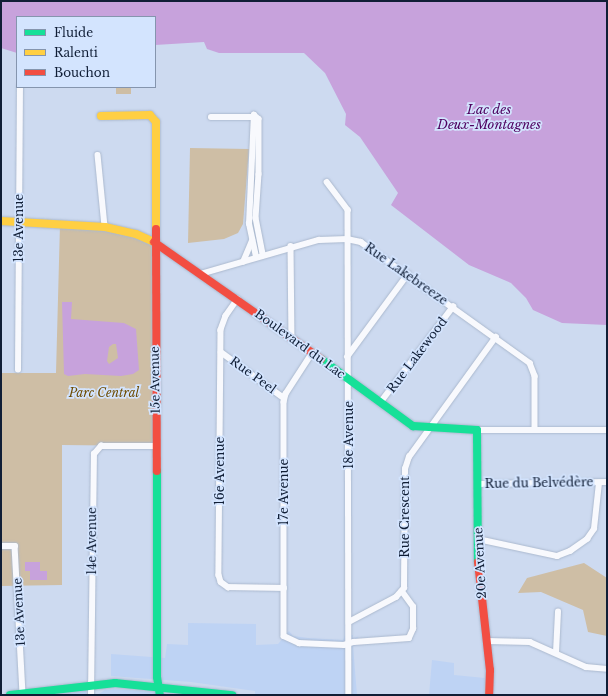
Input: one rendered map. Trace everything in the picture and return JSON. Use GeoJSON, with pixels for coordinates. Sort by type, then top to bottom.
{"type":"FeatureCollection","features":[{"type":"Feature","properties":{"kind":"street","name":"13e Avenue"},"geometry":{"type":"LineString","coordinates":[[18,370],[20,88]]}},
{"type":"Feature","properties":{"kind":"street","name":"15e Avenue"},"geometry":{"type":"LineString","coordinates":[[101,116],[150,115],[154,118],[156,446],[160,695]]}},
{"type":"Feature","properties":{"kind":"street"},"geometry":{"type":"LineString","coordinates":[[211,117],[257,115],[259,119],[259,174],[256,218],[263,255]]}},
{"type":"Feature","properties":{"kind":"street"},"geometry":{"type":"LineString","coordinates":[[252,116],[252,187],[249,224],[256,257]]}},
{"type":"Feature","properties":{"kind":"street"},"geometry":{"type":"LineString","coordinates":[[98,155],[105,227]]}},
{"type":"Feature","properties":{"kind":"street","name":"18e Avenue"},"geometry":{"type":"LineString","coordinates":[[327,182],[348,210],[347,357],[349,695]]}},
{"type":"Feature","properties":{"kind":"street","name":"Boulevard du Lac"},"geometry":{"type":"LineString","coordinates":[[1,221],[105,227],[136,234],[155,242],[238,299],[413,426],[430,429],[477,430],[607,430]]}},
{"type":"Feature","properties":{"kind":"street","name":"Rue Lakebreeze"},"geometry":{"type":"LineString","coordinates":[[201,274],[291,246],[327,238],[347,239],[372,248],[530,363],[534,370],[536,429]]}},
{"type":"Feature","properties":{"kind":"street"},"geometry":{"type":"LineString","coordinates":[[243,262],[252,241]]}},
{"type":"Feature","properties":{"kind":"street"},"geometry":{"type":"LineString","coordinates":[[291,246],[292,339]]}},
{"type":"Feature","properties":{"kind":"street"},"geometry":{"type":"LineString","coordinates":[[347,357],[408,274]]}},
{"type":"Feature","properties":{"kind":"street","name":"16e Avenue"},"geometry":{"type":"LineString","coordinates":[[238,299],[223,323],[221,352],[221,582],[228,587],[239,589],[284,588]]}},
{"type":"Feature","properties":{"kind":"street","name":"Rue Lakewood"},"geometry":{"type":"LineString","coordinates":[[380,403],[453,307]]}},
{"type":"Feature","properties":{"kind":"street","name":"Rue Crescent"},"geometry":{"type":"LineString","coordinates":[[402,592],[405,579],[405,469],[409,457],[496,337]]}},
{"type":"Feature","properties":{"kind":"street","name":"Rue Peel"},"geometry":{"type":"LineString","coordinates":[[221,352],[284,398]]}},
{"type":"Feature","properties":{"kind":"street"},"geometry":{"type":"LineString","coordinates":[[284,398],[312,354]]}},
{"type":"Feature","properties":{"kind":"street","name":"17e Avenue"},"geometry":{"type":"LineString","coordinates":[[284,398],[283,631],[286,638],[299,643],[349,643]]}},
{"type":"Feature","properties":{"kind":"street","name":"20e Avenue"},"geometry":{"type":"LineString","coordinates":[[477,430],[478,539],[487,641],[489,695]]}},
{"type":"Feature","properties":{"kind":"street","name":"14e Avenue"},"geometry":{"type":"LineString","coordinates":[[91,695],[94,452],[103,446],[156,446]]}},
{"type":"Feature","properties":{"kind":"street","name":"Rue du Belvédère"},"geometry":{"type":"LineString","coordinates":[[478,484],[607,482]]}},
{"type":"Feature","properties":{"kind":"street","name":"Rue du Belvédère"},"geometry":{"type":"LineString","coordinates":[[478,539],[557,556],[570,550],[586,538],[594,529],[599,483]]}},
{"type":"Feature","properties":{"kind":"street","name":"13e Avenue"},"geometry":{"type":"LineString","coordinates":[[1,546],[16,546],[23,693]]}},
{"type":"Feature","properties":{"kind":"street"},"geometry":{"type":"LineString","coordinates":[[349,622],[402,592],[413,607],[413,629],[409,638],[349,643]]}},
{"type":"Feature","properties":{"kind":"street"},"geometry":{"type":"LineString","coordinates":[[556,653],[558,612]]}},
{"type":"Feature","properties":{"kind":"street"},"geometry":{"type":"LineString","coordinates":[[487,641],[530,642],[586,667],[607,669]]}},
{"type":"Feature","properties":{"kind":"street"},"geometry":{"type":"LineString","coordinates":[[10,695],[92,684],[159,685],[232,695]]}},
{"type":"Feature","properties":{"kind":"shaded area"},"geometry":{"type":"Polygon","coordinates":[[[188,623],[256,624],[256,645],[278,644],[289,631],[293,636],[308,638],[343,640],[345,635],[353,635],[353,638],[358,637],[357,645],[353,646],[357,695],[255,695],[255,691],[191,682],[111,676],[111,654],[165,658],[167,644],[188,645],[188,623]]]}},
{"type":"Feature","properties":{"kind":"shaded area"},"geometry":{"type":"Polygon","coordinates":[[[432,660],[454,663],[454,675],[485,678],[484,695],[429,695],[432,660]]]}},
{"type":"Feature","properties":{"kind":"shaded area"},"geometry":{"type":"Polygon","coordinates":[[[115,689],[179,695],[97,695],[105,690],[115,689]]]}},
{"type":"Feature","properties":{"kind":"shaded area"},"geometry":{"type":"Polygon","coordinates":[[[86,691],[86,695],[51,695],[86,691]]]}},
{"type":"Feature","properties":{"kind":"green space"},"geometry":{"type":"Polygon","coordinates":[[[116,88],[131,88],[131,94],[116,94],[116,88]]]}},
{"type":"Feature","properties":{"kind":"green space"},"geometry":{"type":"Polygon","coordinates":[[[190,148],[249,149],[243,224],[238,233],[224,239],[188,243],[190,148]]]}},
{"type":"Feature","properties":{"kind":"green space","name":"Parc Central"},"geometry":{"type":"Polygon","coordinates":[[[60,224],[119,229],[154,240],[156,446],[62,445],[62,585],[1,586],[1,373],[56,373],[60,224]]]}},
{"type":"Feature","properties":{"kind":"green space"},"geometry":{"type":"Polygon","coordinates":[[[584,563],[607,578],[607,636],[588,632],[583,610],[541,592],[518,593],[527,578],[584,563]]]}},
{"type":"Feature","properties":{"kind":"water","name":"Lac des Deux-Montagnes"},"geometry":{"type":"Polygon","coordinates":[[[1,1],[607,1],[607,325],[562,323],[533,310],[526,298],[511,283],[469,265],[391,205],[398,193],[360,137],[345,125],[346,114],[325,73],[304,53],[219,53],[207,49],[204,42],[156,45],[156,16],[16,16],[16,53],[1,48],[1,1]]]}},
{"type":"Feature","properties":{"kind":"water"},"geometry":{"type":"Polygon","coordinates":[[[62,302],[72,302],[71,319],[124,323],[136,329],[139,370],[133,374],[121,376],[85,374],[68,376],[64,374],[62,302]],[[116,344],[109,347],[107,361],[109,364],[118,358],[116,344]]]}},
{"type":"Feature","properties":{"kind":"water"},"geometry":{"type":"Polygon","coordinates":[[[25,562],[40,562],[40,571],[47,571],[47,580],[30,580],[30,571],[25,571],[25,562]]]}},
{"type":"Feature","properties":{"kind":"traffic: fast"},"geometry":{"type":"LineString","coordinates":[[321,359],[413,426],[477,430],[478,562]]}},
{"type":"Feature","properties":{"kind":"traffic: fast"},"geometry":{"type":"LineString","coordinates":[[157,471],[157,677],[160,695]]}},
{"type":"Feature","properties":{"kind":"traffic: fast"},"geometry":{"type":"LineString","coordinates":[[10,695],[115,683],[232,695]]}},
{"type":"Feature","properties":{"kind":"traffic: slow"},"geometry":{"type":"LineString","coordinates":[[101,116],[150,115],[156,122],[156,229]]}},
{"type":"Feature","properties":{"kind":"traffic: slow"},"geometry":{"type":"LineString","coordinates":[[1,221],[105,227],[136,234],[154,242]]}},
{"type":"Feature","properties":{"kind":"traffic: jam"},"geometry":{"type":"LineString","coordinates":[[156,229],[157,471]]}},
{"type":"Feature","properties":{"kind":"traffic: jam"},"geometry":{"type":"LineString","coordinates":[[154,242],[321,359]]}},
{"type":"Feature","properties":{"kind":"traffic: jam"},"geometry":{"type":"LineString","coordinates":[[478,562],[490,670],[489,695]]}}]}
